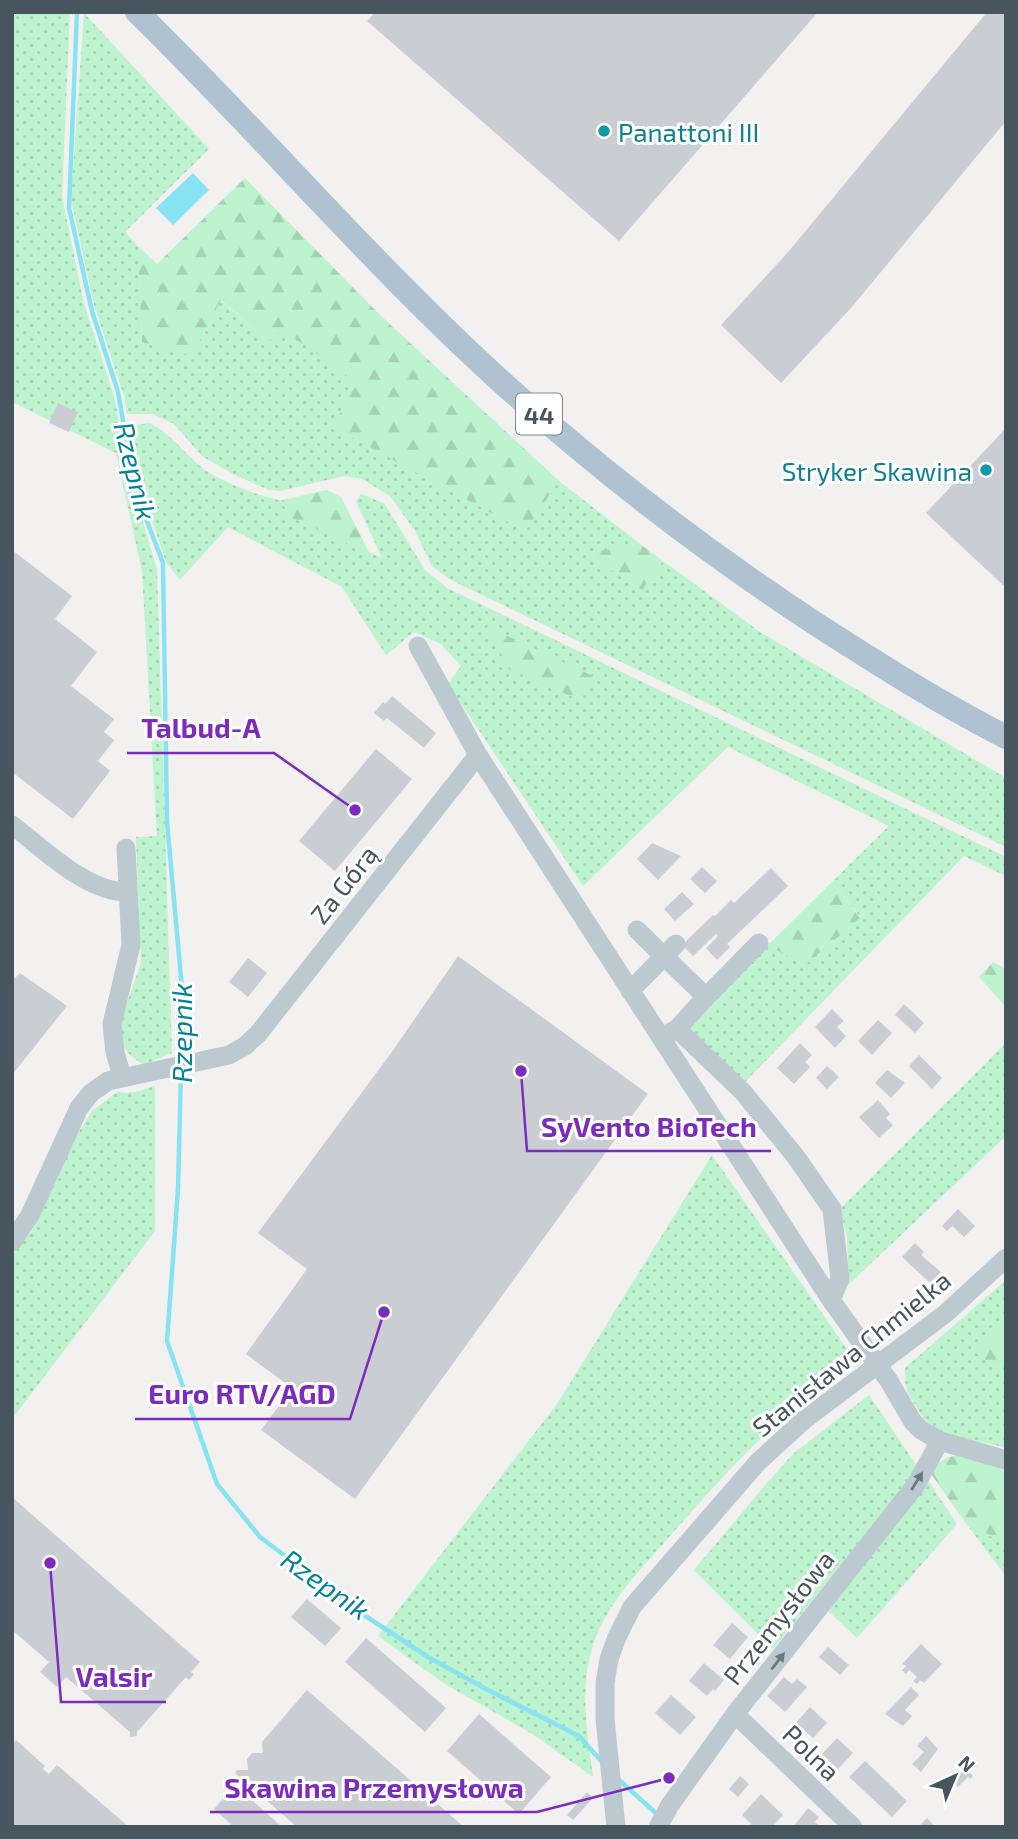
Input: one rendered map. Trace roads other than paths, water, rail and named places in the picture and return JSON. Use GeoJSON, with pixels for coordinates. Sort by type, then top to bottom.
{"type":"FeatureCollection","features":[{"type":"Feature","properties":{"kind":"main road","name":"44"},"geometry":{"type":"LineString","coordinates":[[137,12],[403,286],[514,393],[593,460],[705,548],[785,603],[864,655],[1006,737]]}},
{"type":"Feature","properties":{"kind":"street"},"geometry":{"type":"LineString","coordinates":[[418,646],[478,755],[630,991],[669,1033],[743,1092],[796,1157],[832,1209],[840,1279],[831,1300]]}},
{"type":"Feature","properties":{"kind":"street","name":"Za Górą"},"geometry":{"type":"LineString","coordinates":[[12,1242],[30,1215],[79,1108],[108,1081],[229,1055],[245,1046],[258,1034],[478,755]]}},
{"type":"Feature","properties":{"kind":"street"},"geometry":{"type":"LineString","coordinates":[[12,825],[92,883],[115,892],[127,891]]}},
{"type":"Feature","properties":{"kind":"street"},"geometry":{"type":"LineString","coordinates":[[122,1077],[115,1052],[112,1024],[131,945],[126,848]]}},
{"type":"Feature","properties":{"kind":"street"},"geometry":{"type":"LineString","coordinates":[[637,930],[670,951],[706,997]]}},
{"type":"Feature","properties":{"kind":"street"},"geometry":{"type":"LineString","coordinates":[[669,1033],[759,943]]}},
{"type":"Feature","properties":{"kind":"street"},"geometry":{"type":"LineString","coordinates":[[630,991],[670,951]]}},
{"type":"Feature","properties":{"kind":"street"},"geometry":{"type":"LineString","coordinates":[[669,1033],[831,1300],[879,1366],[913,1422],[940,1441],[1006,1460]]}},
{"type":"Feature","properties":{"kind":"street","name":"Stanisława Chmielka"},"geometry":{"type":"LineString","coordinates":[[616,1827],[605,1719],[605,1683],[609,1659],[632,1607],[758,1462],[804,1420],[945,1314],[1006,1258]]}},
{"type":"Feature","properties":{"kind":"street","name":"Przemysłowa"},"geometry":{"type":"LineString","coordinates":[[658,1826],[735,1714],[915,1486],[940,1441]]}},
{"type":"Feature","properties":{"kind":"street","name":"Polna"},"geometry":{"type":"LineString","coordinates":[[735,1714],[853,1827]]}},
{"type":"Feature","properties":{"kind":"water"},"geometry":{"type":"Polygon","coordinates":[[[193,173],[209,190],[173,225],[156,208],[193,173]]]}},
{"type":"Feature","properties":{"kind":"waterway","name":"Rzepnik"},"geometry":{"type":"LineString","coordinates":[[77,12],[69,208],[92,311],[118,392],[135,490],[163,563],[167,822],[183,1000],[182,1060]]}},
{"type":"Feature","properties":{"kind":"waterway","name":"Rzepnik"},"geometry":{"type":"LineString","coordinates":[[181,1072],[178,1189],[167,1341],[217,1484],[260,1537],[358,1611],[428,1657],[579,1736],[602,1762]]}},
{"type":"Feature","properties":{"kind":"waterway","name":"Rzepnik"},"geometry":{"type":"LineString","coordinates":[[618,1779],[658,1815]]}},
{"type":"Feature","properties":{"kind":"place","name":"Panattoni III"},"geometry":{"type":"Point","coordinates":[604,131]}},
{"type":"Feature","properties":{"kind":"place","name":"Stryker Skawina"},"geometry":{"type":"Point","coordinates":[986,470]}},
{"type":"Feature","properties":{"kind":"place","name":"Talbud-A"},"geometry":{"type":"Point","coordinates":[355,810]}},
{"type":"Feature","properties":{"kind":"place","name":"SyVento BioTech"},"geometry":{"type":"Point","coordinates":[521,1071]}},
{"type":"Feature","properties":{"kind":"place","name":"Euro RTV/AGD"},"geometry":{"type":"Point","coordinates":[384,1312]}},
{"type":"Feature","properties":{"kind":"place","name":"Valsir"},"geometry":{"type":"Point","coordinates":[50,1563]}},
{"type":"Feature","properties":{"kind":"place","name":"Skawina Przemysłowa"},"geometry":{"type":"Point","coordinates":[669,1778]}}]}
